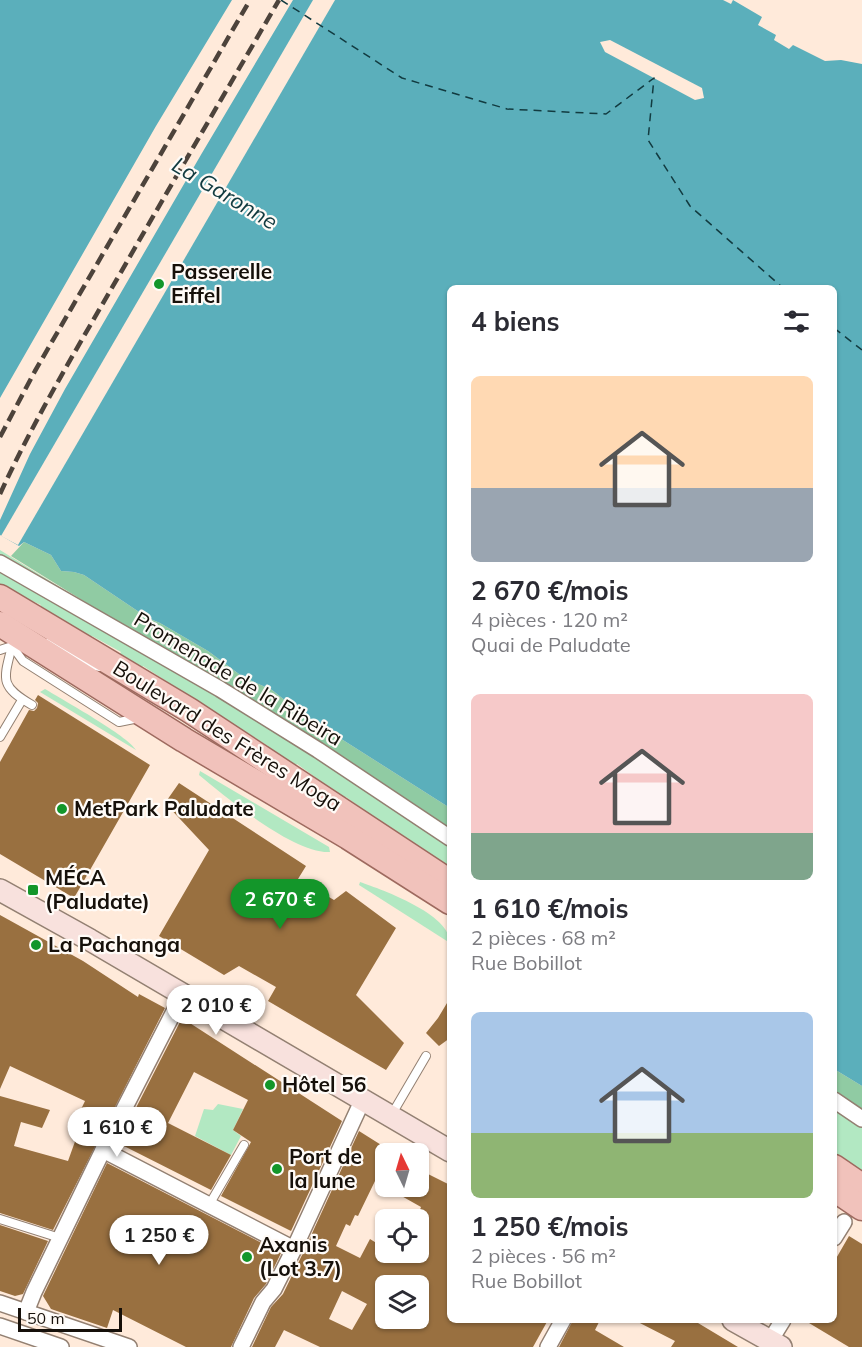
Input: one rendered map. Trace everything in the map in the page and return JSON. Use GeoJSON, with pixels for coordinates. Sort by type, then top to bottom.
{"type":"FeatureCollection","features":[{"type":"Feature","properties":{"kind":"main road","name":"Boulevard des Frères Moga"},"geometry":{"type":"LineString","coordinates":[[0,597],[20,628],[147,716],[395,866],[447,900]]}},
{"type":"Feature","properties":{"kind":"main road","name":"Boulevard des Frères Moga"},"geometry":{"type":"LineString","coordinates":[[20,628],[131,675],[257,753],[447,880]]}},
{"type":"Feature","properties":{"kind":"main road"},"geometry":{"type":"LineString","coordinates":[[837,1169],[862,1186]]}},
{"type":"Feature","properties":{"kind":"main road"},"geometry":{"type":"LineString","coordinates":[[837,1193],[853,1215]]}},
{"type":"Feature","properties":{"kind":"street","name":"Promenade de la Ribeira"},"geometry":{"type":"LineString","coordinates":[[0,563],[220,689],[318,750],[447,836]]}},
{"type":"Feature","properties":{"kind":"street"},"geometry":{"type":"LineString","coordinates":[[1,894],[183,994],[447,1149]]}},
{"type":"Feature","properties":{"kind":"street"},"geometry":{"type":"LineString","coordinates":[[26,1312],[103,1150],[183,994]]}},
{"type":"Feature","properties":{"kind":"street"},"geometry":{"type":"LineString","coordinates":[[241,1347],[262,1302],[274,1289],[294,1249],[363,1100]]}},
{"type":"Feature","properties":{"kind":"street"},"geometry":{"type":"LineString","coordinates":[[837,1102],[862,1119]]}},
{"type":"Feature","properties":{"kind":"street"},"geometry":{"type":"LineString","coordinates":[[103,1150],[294,1249]]}},
{"type":"Feature","properties":{"kind":"street"},"geometry":{"type":"LineString","coordinates":[[837,1234],[853,1215]]}},
{"type":"Feature","properties":{"kind":"street"},"geometry":{"type":"LineString","coordinates":[[0,1303],[129,1347]]}},
{"type":"Feature","properties":{"kind":"street"},"geometry":{"type":"LineString","coordinates":[[548,1347],[561,1323]]}},
{"type":"Feature","properties":{"kind":"street"},"geometry":{"type":"LineString","coordinates":[[739,1323],[773,1345],[782,1323]]}},
{"type":"Feature","properties":{"kind":"street"},"geometry":{"type":"LineString","coordinates":[[0,1326],[61,1347]]}},
{"type":"Feature","properties":{"kind":"lane"},"geometry":{"type":"LineString","coordinates":[[0,650],[20,628]]}},
{"type":"Feature","properties":{"kind":"lane"},"geometry":{"type":"LineString","coordinates":[[20,628],[6,680],[12,694],[32,705]]}},
{"type":"Feature","properties":{"kind":"lane"},"geometry":{"type":"LineString","coordinates":[[44,638],[89,665],[131,675]]}},
{"type":"Feature","properties":{"kind":"lane"},"geometry":{"type":"LineString","coordinates":[[0,737],[22,700]]}},
{"type":"Feature","properties":{"kind":"lane"},"geometry":{"type":"LineString","coordinates":[[391,1116],[426,1056]]}},
{"type":"Feature","properties":{"kind":"lane"},"geometry":{"type":"LineString","coordinates":[[209,1205],[243,1144]]}},
{"type":"Feature","properties":{"kind":"lane"},"geometry":{"type":"LineString","coordinates":[[0,1219],[60,1238]]}},
{"type":"Feature","properties":{"kind":"green space"},"geometry":{"type":"Polygon","coordinates":[[[24,542],[51,555],[61,571],[84,575],[148,618],[208,651],[243,677],[272,690],[302,714],[447,806],[447,832],[301,736],[11,556],[24,542]]]}},
{"type":"Feature","properties":{"kind":"green space"},"geometry":{"type":"Polygon","coordinates":[[[0,550],[301,736],[447,832],[447,865],[443,862],[439,867],[410,848],[413,842],[394,830],[390,835],[369,820],[371,815],[346,797],[342,802],[313,782],[315,777],[297,764],[293,769],[265,751],[268,746],[248,733],[244,737],[216,719],[219,714],[199,702],[166,688],[169,683],[143,666],[139,671],[118,657],[121,652],[92,636],[89,641],[37,612],[41,605],[0,586],[0,550]]]}},
{"type":"Feature","properties":{"kind":"green space"},"geometry":{"type":"Polygon","coordinates":[[[45,689],[108,727],[136,750],[40,692],[45,689]]]}},
{"type":"Feature","properties":{"kind":"green space"},"geometry":{"type":"Polygon","coordinates":[[[200,771],[329,847],[330,852],[315,850],[280,835],[226,797],[199,775],[200,771]]]}},
{"type":"Feature","properties":{"kind":"green space"},"geometry":{"type":"Polygon","coordinates":[[[360,882],[399,897],[428,913],[447,932],[447,941],[359,885],[360,882]]]}},
{"type":"Feature","properties":{"kind":"green space"},"geometry":{"type":"Polygon","coordinates":[[[837,1071],[862,1086],[862,1112],[837,1095],[837,1071]]]}},
{"type":"Feature","properties":{"kind":"green space"},"geometry":{"type":"Polygon","coordinates":[[[837,1095],[862,1112],[862,1180],[837,1163],[837,1095]]]}},
{"type":"Feature","properties":{"kind":"green space"},"geometry":{"type":"Polygon","coordinates":[[[218,1104],[243,1109],[233,1130],[241,1136],[231,1155],[195,1136],[204,1109],[213,1110],[218,1104]]]}},
{"type":"Feature","properties":{"kind":"water","name":"La Garonne"},"geometry":{"type":"Polygon","coordinates":[[[0,0],[723,0],[731,4],[733,0],[762,17],[758,25],[776,35],[774,40],[789,49],[793,45],[825,61],[841,60],[862,64],[862,1086],[837,1071],[837,285],[447,285],[447,806],[302,714],[272,690],[243,677],[208,651],[148,618],[84,575],[61,571],[51,555],[24,542],[19,546],[0,535],[0,0]]]}},
{"type":"Feature","properties":{"kind":"pier"},"geometry":{"type":"Polygon","coordinates":[[[232,0],[293,0],[65,389],[30,454],[0,520],[0,398],[156,126],[232,0]]]}},
{"type":"Feature","properties":{"kind":"pier","name":"Passerelle Eiffel"},"geometry":{"type":"Polygon","coordinates":[[[313,0],[335,0],[18,545],[1,536],[313,0]]]}},
{"type":"Feature","properties":{"kind":"pier"},"geometry":{"type":"Polygon","coordinates":[[[610,40],[702,88],[704,98],[695,100],[605,52],[600,42],[610,40]]]}},
{"type":"Feature","properties":{"kind":"building","name":"MetPark Paludate"},"geometry":{"type":"Polygon","coordinates":[[[38,695],[150,765],[74,898],[0,854],[0,762],[29,710],[34,711],[37,708],[38,703],[35,700],[38,695]]]}},
{"type":"Feature","properties":{"kind":"building"},"geometry":{"type":"Polygon","coordinates":[[[179,783],[306,866],[298,879],[334,900],[346,891],[396,928],[356,995],[404,1043],[386,1070],[268,1001],[276,987],[239,966],[224,975],[159,936],[209,850],[165,803],[179,783]]]}},
{"type":"Feature","properties":{"kind":"building"},"geometry":{"type":"Polygon","coordinates":[[[0,915],[83,961],[138,997],[139,994],[165,1008],[53,1230],[0,1213],[0,1096],[50,1110],[42,1128],[21,1122],[14,1146],[68,1161],[77,1136],[70,1132],[85,1101],[10,1066],[0,1089],[0,915]]]}},
{"type":"Feature","properties":{"kind":"building"},"geometry":{"type":"Polygon","coordinates":[[[447,1003],[447,1040],[439,1046],[426,1033],[447,1003]]]}},
{"type":"Feature","properties":{"kind":"building"},"geometry":{"type":"Polygon","coordinates":[[[182,1018],[342,1121],[291,1231],[221,1196],[251,1142],[233,1130],[248,1100],[194,1072],[168,1123],[231,1155],[211,1190],[118,1143],[182,1018]]]}},
{"type":"Feature","properties":{"kind":"building"},"geometry":{"type":"Polygon","coordinates":[[[359,1131],[378,1143],[375,1143],[375,1181],[358,1216],[355,1215],[350,1226],[346,1224],[336,1246],[360,1258],[370,1239],[375,1242],[375,1263],[429,1263],[429,1209],[420,1209],[421,1207],[403,1197],[429,1197],[429,1174],[447,1184],[447,1323],[546,1323],[533,1347],[320,1347],[284,1330],[275,1347],[252,1347],[271,1307],[283,1294],[359,1131]],[[342,1291],[329,1319],[352,1330],[367,1304],[342,1291]]]}},
{"type":"Feature","properties":{"kind":"building"},"geometry":{"type":"Polygon","coordinates":[[[107,1163],[281,1253],[266,1284],[254,1298],[231,1347],[186,1347],[113,1310],[107,1328],[51,1309],[43,1296],[107,1163]]]}},
{"type":"Feature","properties":{"kind":"building"},"geometry":{"type":"Polygon","coordinates":[[[0,1225],[48,1241],[23,1294],[15,1296],[0,1291],[0,1225]]]}},
{"type":"Feature","properties":{"kind":"building"},"geometry":{"type":"Polygon","coordinates":[[[849,1236],[862,1244],[862,1347],[849,1347],[809,1323],[837,1323],[837,1257],[849,1236]]]}},
{"type":"Feature","properties":{"kind":"building"},"geometry":{"type":"Polygon","coordinates":[[[571,1323],[598,1323],[595,1330],[624,1347],[559,1347],[571,1323]]]}},
{"type":"Feature","properties":{"kind":"building"},"geometry":{"type":"Polygon","coordinates":[[[640,1323],[698,1323],[738,1347],[671,1347],[675,1341],[640,1323]]]}},
{"type":"Feature","properties":{"kind":"ferry route"},"geometry":{"type":"LineString","coordinates":[[281,0],[402,78],[507,109],[606,114],[654,78],[648,140],[690,206],[780,285]]}},
{"type":"Feature","properties":{"kind":"ferry route"},"geometry":{"type":"LineString","coordinates":[[837,330],[862,350]]}},
{"type":"Feature","properties":{"kind":"railway"},"geometry":{"type":"LineString","coordinates":[[0,437],[35,371],[250,0]]}},
{"type":"Feature","properties":{"kind":"railway"},"geometry":{"type":"LineString","coordinates":[[0,494],[71,359],[279,0]]}},
{"type":"Feature","properties":{"kind":"place","name":"Passerelle Eiffel"},"geometry":{"type":"Point","coordinates":[159,284]}},
{"type":"Feature","properties":{"kind":"place","name":"MetPark Paludate"},"geometry":{"type":"Point","coordinates":[62,809]}},
{"type":"Feature","properties":{"kind":"place","name":"MÉCA (Paludate)"},"geometry":{"type":"Point","coordinates":[33,890]}},
{"type":"Feature","properties":{"kind":"place","name":"La Pachanga"},"geometry":{"type":"Point","coordinates":[36,945]}},
{"type":"Feature","properties":{"kind":"place","name":"Hôtel 56"},"geometry":{"type":"Point","coordinates":[270,1085]}},
{"type":"Feature","properties":{"kind":"place","name":"Port de la lune"},"geometry":{"type":"Point","coordinates":[277,1169]}},
{"type":"Feature","properties":{"kind":"place","name":"Axanis (Lot 3.7)"},"geometry":{"type":"Point","coordinates":[247,1257]}}]}
